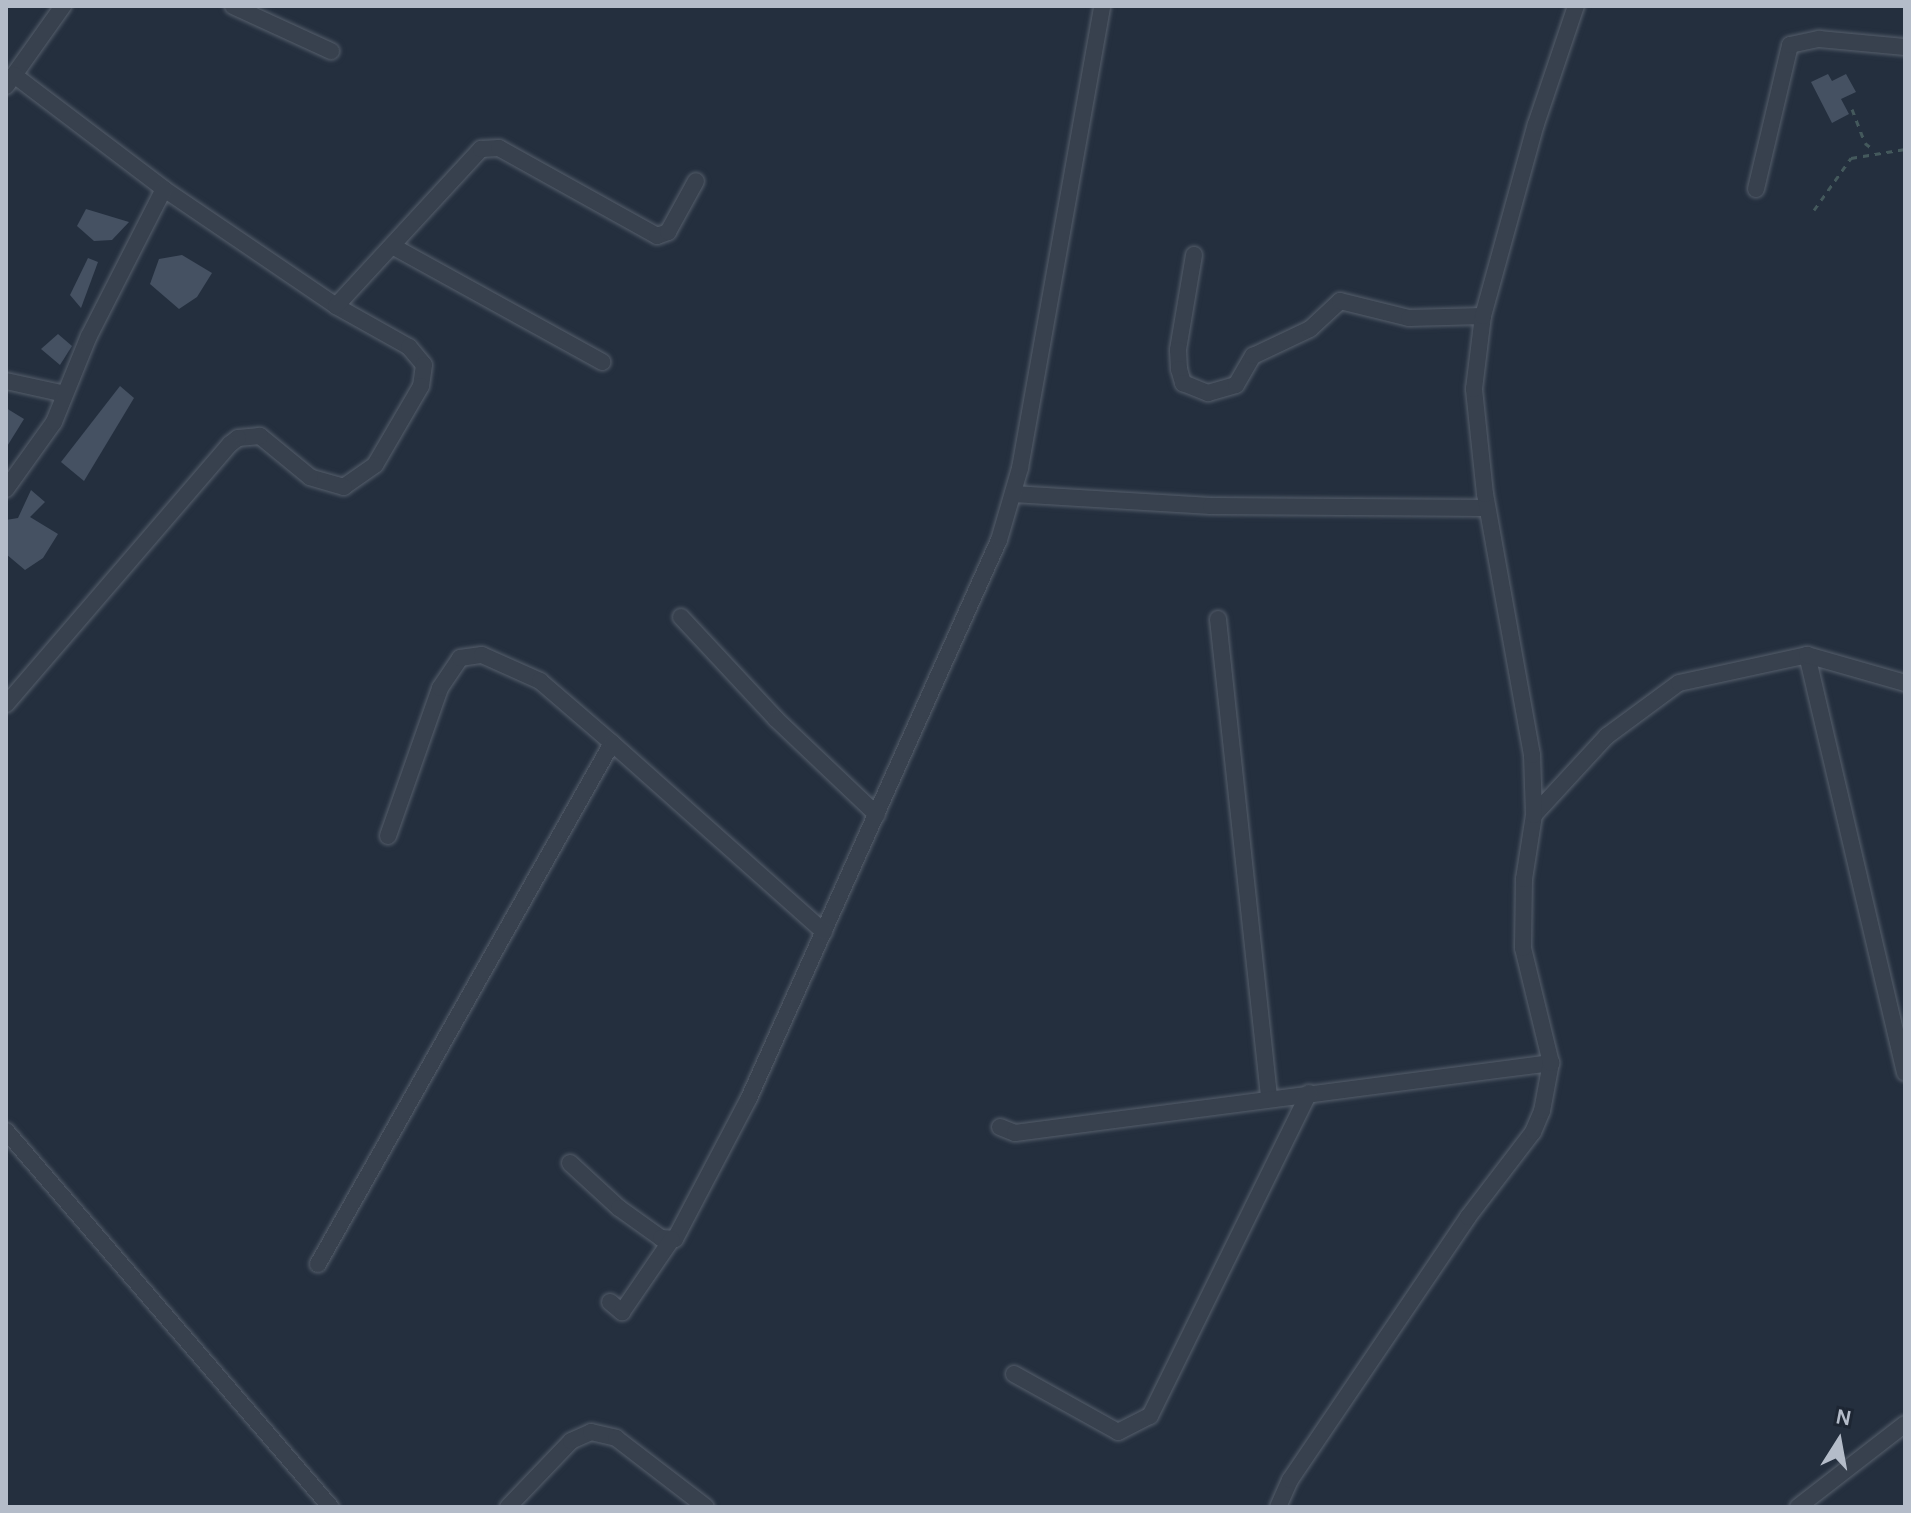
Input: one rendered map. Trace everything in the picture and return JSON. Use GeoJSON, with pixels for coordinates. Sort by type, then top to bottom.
{"type":"FeatureCollection","features":[{"type":"Feature","properties":{"kind":"street"},"geometry":{"type":"LineString","coordinates":[[6,704],[238,438],[260,436],[310,477],[344,487],[375,465],[421,386],[424,365],[409,347],[336,306],[10,80],[63,6]]}},
{"type":"Feature","properties":{"kind":"street"},"geometry":{"type":"LineString","coordinates":[[233,6],[331,51]]}},
{"type":"Feature","properties":{"kind":"street"},"geometry":{"type":"LineString","coordinates":[[610,1302],[622,1312],[672,1239],[685,1226],[742,1112],[985,577],[1013,494],[1102,6]]}},
{"type":"Feature","properties":{"kind":"street"},"geometry":{"type":"LineString","coordinates":[[1278,1507],[1290,1480],[1460,1229],[1533,1132],[1551,1063],[1523,948],[1524,879],[1534,815],[1523,694],[1487,508],[1474,389],[1483,316],[1536,124],[1576,6]]}},
{"type":"Feature","properties":{"kind":"street"},"geometry":{"type":"LineString","coordinates":[[1756,189],[1790,45],[1819,39],[1905,47]]}},
{"type":"Feature","properties":{"kind":"street"},"geometry":{"type":"LineString","coordinates":[[336,306],[394,247],[481,149],[492,146],[657,236],[668,232],[696,181]]}},
{"type":"Feature","properties":{"kind":"street"},"geometry":{"type":"LineString","coordinates":[[6,489],[54,422],[164,189]]}},
{"type":"Feature","properties":{"kind":"street"},"geometry":{"type":"LineString","coordinates":[[394,247],[602,362]]}},
{"type":"Feature","properties":{"kind":"street"},"geometry":{"type":"LineString","coordinates":[[1194,255],[1178,350],[1179,369],[1183,383],[1208,393],[1236,385],[1253,356],[1310,329],[1340,301],[1409,318],[1483,316]]}},
{"type":"Feature","properties":{"kind":"street"},"geometry":{"type":"LineString","coordinates":[[6,381],[65,394]]}},
{"type":"Feature","properties":{"kind":"street"},"geometry":{"type":"LineString","coordinates":[[1013,494],[1211,506],[1487,508]]}},
{"type":"Feature","properties":{"kind":"street"},"geometry":{"type":"LineString","coordinates":[[681,617],[776,719],[877,815]]}},
{"type":"Feature","properties":{"kind":"street"},"geometry":{"type":"LineString","coordinates":[[1218,619],[1269,1098]]}},
{"type":"Feature","properties":{"kind":"street"},"geometry":{"type":"LineString","coordinates":[[388,836],[440,688],[460,658],[482,655],[540,681],[824,932]]}},
{"type":"Feature","properties":{"kind":"street"},"geometry":{"type":"LineString","coordinates":[[1534,815],[1607,736],[1638,708],[1679,683],[1807,655],[1905,683]]}},
{"type":"Feature","properties":{"kind":"street"},"geometry":{"type":"LineString","coordinates":[[1807,655],[1905,1073]]}},
{"type":"Feature","properties":{"kind":"street"},"geometry":{"type":"LineString","coordinates":[[318,1264],[612,743]]}},
{"type":"Feature","properties":{"kind":"street"},"geometry":{"type":"LineString","coordinates":[[1000,1127],[1015,1133],[1551,1063]]}},
{"type":"Feature","properties":{"kind":"street"},"geometry":{"type":"LineString","coordinates":[[1014,1374],[1118,1432],[1150,1416],[1309,1093]]}},
{"type":"Feature","properties":{"kind":"street"},"geometry":{"type":"LineString","coordinates":[[6,1131],[331,1507]]}},
{"type":"Feature","properties":{"kind":"street"},"geometry":{"type":"LineString","coordinates":[[570,1163],[619,1208],[661,1238],[672,1239]]}},
{"type":"Feature","properties":{"kind":"street"},"geometry":{"type":"LineString","coordinates":[[1798,1507],[1905,1424]]}},
{"type":"Feature","properties":{"kind":"street"},"geometry":{"type":"LineString","coordinates":[[508,1507],[571,1441],[591,1432],[616,1438],[706,1507]]}},
{"type":"Feature","properties":{"kind":"path"},"geometry":{"type":"LineString","coordinates":[[1852,109],[1865,143],[1874,150]]}},
{"type":"Feature","properties":{"kind":"path"},"geometry":{"type":"LineString","coordinates":[[1814,210],[1851,158],[1874,150],[1905,149]]}},
{"type":"Feature","properties":{"kind":"building"},"geometry":{"type":"Polygon","coordinates":[[[1828,74],[1832,81],[1846,74],[1856,92],[1841,99],[1849,114],[1832,123],[1811,82],[1828,74]]]}},
{"type":"Feature","properties":{"kind":"building"},"geometry":{"type":"Polygon","coordinates":[[[86,209],[129,222],[112,240],[94,241],[77,226],[86,209]]]}},
{"type":"Feature","properties":{"kind":"building"},"geometry":{"type":"Polygon","coordinates":[[[182,255],[212,273],[197,297],[179,309],[150,284],[159,259],[182,255]]]}},
{"type":"Feature","properties":{"kind":"building"},"geometry":{"type":"Polygon","coordinates":[[[88,258],[98,262],[81,308],[70,295],[88,258]]]}},
{"type":"Feature","properties":{"kind":"building"},"geometry":{"type":"Polygon","coordinates":[[[58,334],[72,346],[60,365],[41,349],[58,334]]]}},
{"type":"Feature","properties":{"kind":"building"},"geometry":{"type":"Polygon","coordinates":[[[120,386],[134,398],[84,481],[61,462],[120,386]]]}},
{"type":"Feature","properties":{"kind":"building"},"geometry":{"type":"Polygon","coordinates":[[[6,408],[24,419],[6,448],[6,408]]]}},
{"type":"Feature","properties":{"kind":"building"},"geometry":{"type":"Polygon","coordinates":[[[31,490],[45,502],[30,517],[58,534],[43,558],[25,570],[6,554],[6,520],[18,518],[31,490]]]}}]}
